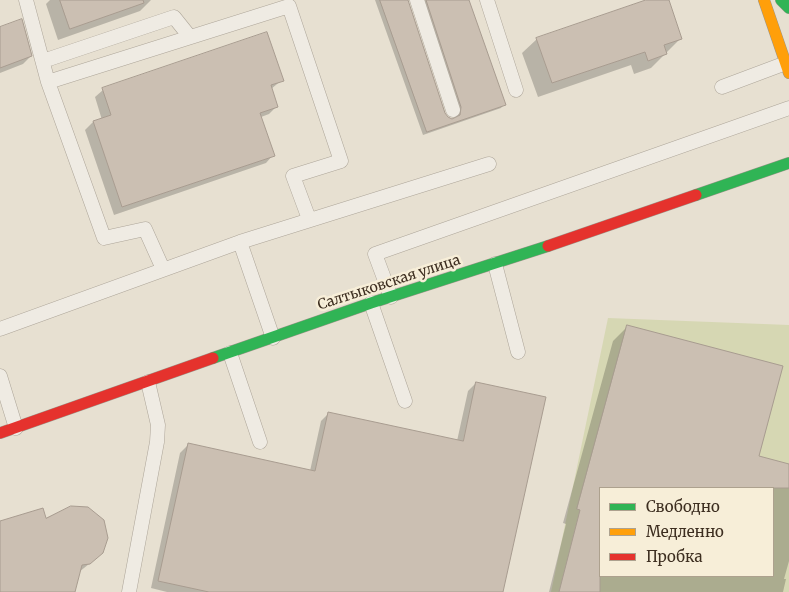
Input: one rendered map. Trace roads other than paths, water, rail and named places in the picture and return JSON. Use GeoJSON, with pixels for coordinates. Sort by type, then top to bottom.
{"type":"FeatureCollection","features":[{"type":"Feature","properties":{"kind":"street"},"geometry":{"type":"LineString","coordinates":[[764,0],[787,68]]}},
{"type":"Feature","properties":{"kind":"street"},"geometry":{"type":"LineString","coordinates":[[781,0],[789,8]]}},
{"type":"Feature","properties":{"kind":"street","name":"Салтыковская улица"},"geometry":{"type":"LineString","coordinates":[[0,433],[371,303],[495,264],[789,163]]}},
{"type":"Feature","properties":{"kind":"lane"},"geometry":{"type":"LineString","coordinates":[[26,0],[48,82],[104,238],[145,229],[163,270]]}},
{"type":"Feature","properties":{"kind":"lane"},"geometry":{"type":"LineString","coordinates":[[417,0],[453,110]]}},
{"type":"Feature","properties":{"kind":"lane"},"geometry":{"type":"LineString","coordinates":[[487,0],[516,90]]}},
{"type":"Feature","properties":{"kind":"lane"},"geometry":{"type":"LineString","coordinates":[[48,82],[190,38],[288,3],[341,161],[293,176],[309,219]]}},
{"type":"Feature","properties":{"kind":"lane"},"geometry":{"type":"LineString","coordinates":[[43,61],[174,17],[190,38]]}},
{"type":"Feature","properties":{"kind":"lane"},"geometry":{"type":"LineString","coordinates":[[722,87],[787,68]]}},
{"type":"Feature","properties":{"kind":"lane"},"geometry":{"type":"LineString","coordinates":[[391,297],[375,254],[789,108]]}},
{"type":"Feature","properties":{"kind":"lane"},"geometry":{"type":"LineString","coordinates":[[0,329],[240,242],[489,164]]}},
{"type":"Feature","properties":{"kind":"lane"},"geometry":{"type":"LineString","coordinates":[[240,242],[273,338]]}},
{"type":"Feature","properties":{"kind":"lane"},"geometry":{"type":"LineString","coordinates":[[495,264],[518,352]]}},
{"type":"Feature","properties":{"kind":"lane"},"geometry":{"type":"LineString","coordinates":[[371,303],[405,401]]}},
{"type":"Feature","properties":{"kind":"lane"},"geometry":{"type":"LineString","coordinates":[[230,353],[260,442]]}},
{"type":"Feature","properties":{"kind":"lane"},"geometry":{"type":"LineString","coordinates":[[0,376],[16,428]]}},
{"type":"Feature","properties":{"kind":"lane"},"geometry":{"type":"LineString","coordinates":[[129,592],[157,442],[158,424],[148,382]]}}]}
